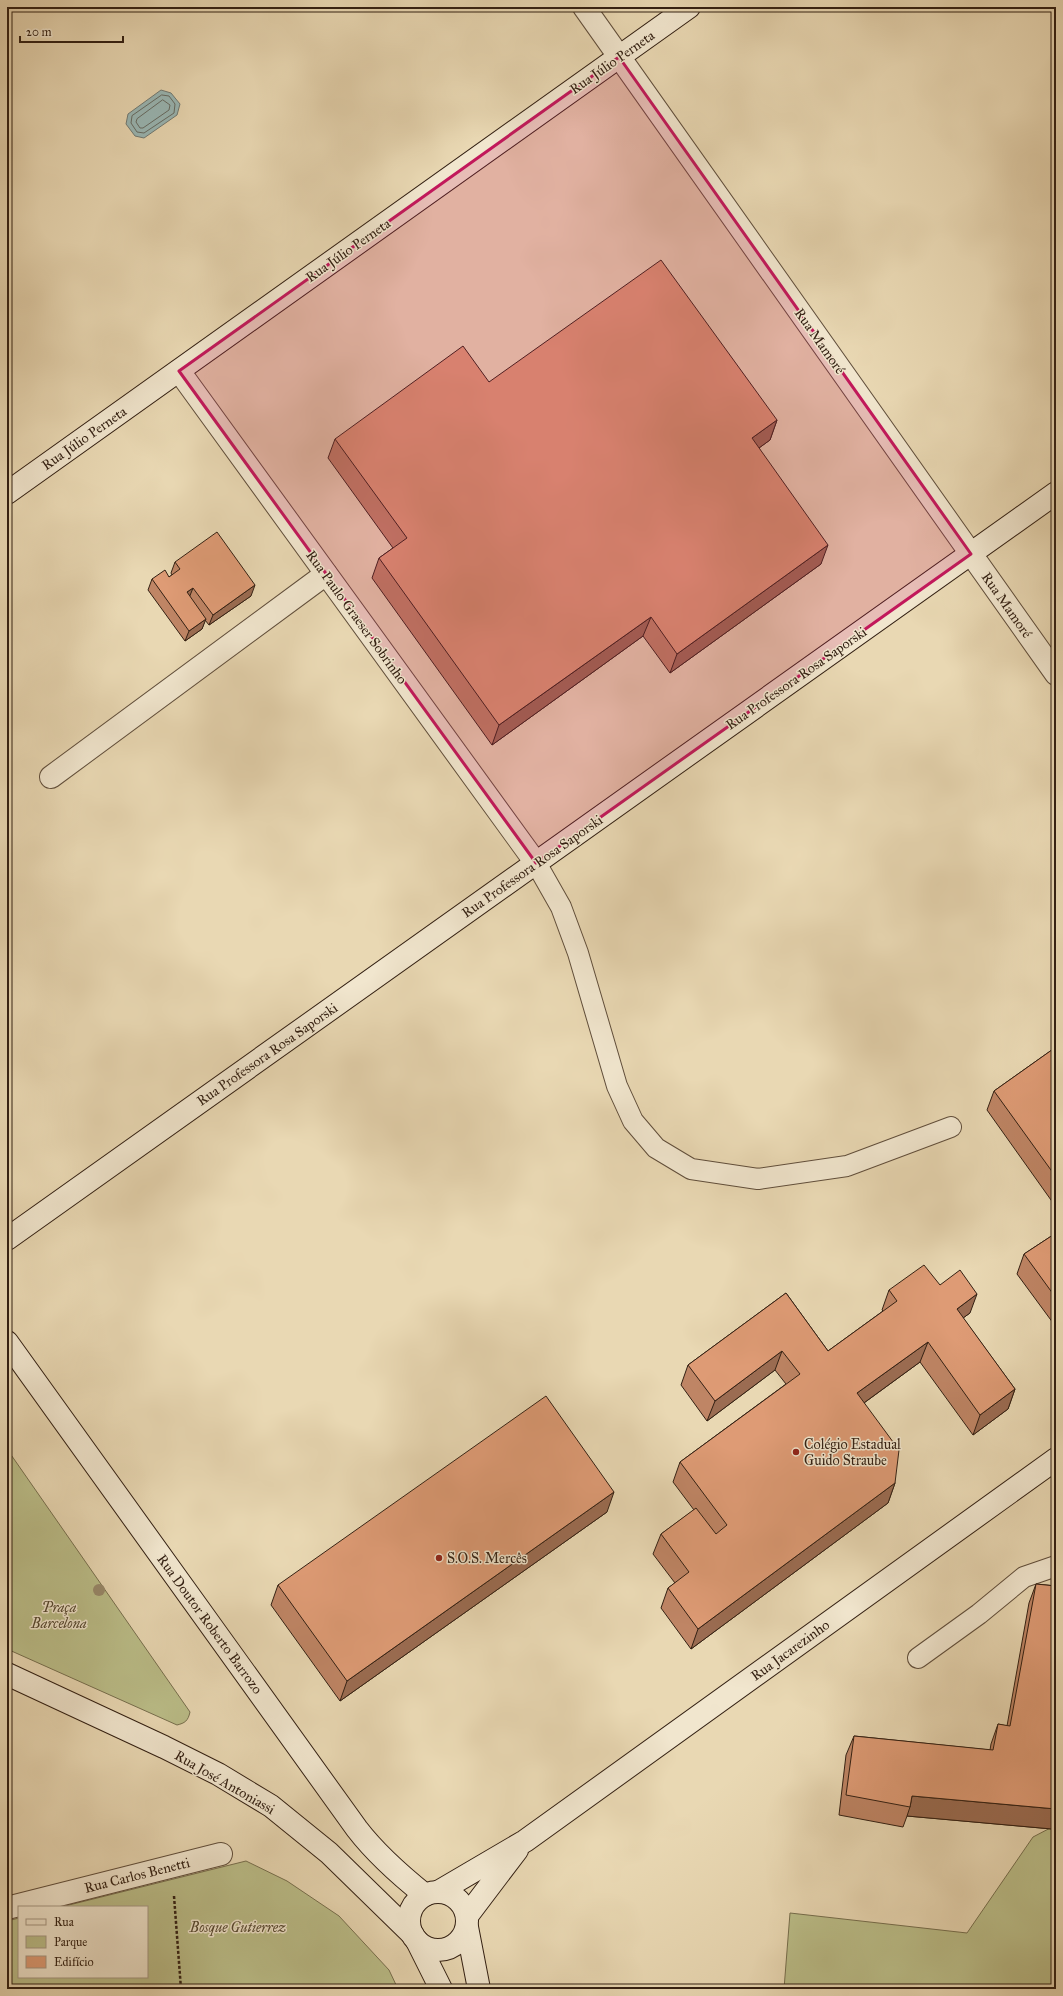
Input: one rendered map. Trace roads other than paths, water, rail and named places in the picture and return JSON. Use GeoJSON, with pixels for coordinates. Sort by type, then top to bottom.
{"type":"FeatureCollection","features":[{"type":"Feature","properties":{"kind":"street","name":"Rua Mamoré"},"geometry":{"type":"LineString","coordinates":[[584,7],[1056,674]]}},
{"type":"Feature","properties":{"kind":"street","name":"Rua Júlio Perneta"},"geometry":{"type":"LineString","coordinates":[[7,493],[689,7]]}},
{"type":"Feature","properties":{"kind":"street","name":"Rua Paulo Graeser Sobrinho"},"geometry":{"type":"LineString","coordinates":[[179,371],[536,863]]}},
{"type":"Feature","properties":{"kind":"street","name":"Rua Professora Rosa Saporski"},"geometry":{"type":"LineString","coordinates":[[7,1239],[1056,493]]}},
{"type":"Feature","properties":{"kind":"street"},"geometry":{"type":"LineString","coordinates":[[51,777],[326,574]]}},
{"type":"Feature","properties":{"kind":"street","name":"Rua Doutor Roberto Barrozo"},"geometry":{"type":"LineString","coordinates":[[7,1342],[373,1850],[392,1868],[432,1894]]}},
{"type":"Feature","properties":{"kind":"street","name":"Rua Jacarezinho"},"geometry":{"type":"LineString","coordinates":[[432,1894],[525,1841],[1056,1459]]}},
{"type":"Feature","properties":{"kind":"street","name":"Rua José Antoniassi"},"geometry":{"type":"LineString","coordinates":[[7,1674],[164,1747],[218,1774],[271,1806],[330,1853],[415,1938]]}},
{"type":"Feature","properties":{"kind":"street","name":"Rua Jacarezinho"},"geometry":{"type":"LineString","coordinates":[[467,1921],[525,1841]]}},
{"type":"Feature","properties":{"kind":"street","name":"Rua Carlos Benetti"},"geometry":{"type":"LineString","coordinates":[[7,1908],[221,1854]]}},
{"type":"Feature","properties":{"kind":"street"},"geometry":{"type":"LineString","coordinates":[[441,1989],[415,1938],[410,1917],[418,1901],[432,1894],[448,1894],[457,1899],[464,1906],[479,1989]]}},
{"type":"Feature","properties":{"kind":"street"},"geometry":{"type":"LineString","coordinates":[[415,1938],[424,1947],[433,1950],[451,1948],[459,1943],[464,1936],[467,1921]]}},
{"type":"Feature","properties":{"kind":"lane"},"geometry":{"type":"LineString","coordinates":[[536,863],[561,907],[578,952],[617,1086],[632,1121],[656,1148],[691,1169],[758,1179],[847,1166],[951,1127]]}},
{"type":"Feature","properties":{"kind":"lane"},"geometry":{"type":"LineString","coordinates":[[918,1658],[979,1614],[1024,1577],[1056,1566]]}},
{"type":"Feature","properties":{"kind":"water"},"geometry":{"type":"Polygon","coordinates":[[[161,90],[171,93],[180,104],[177,115],[144,138],[135,136],[126,124],[128,114],[161,90]]]}},
{"type":"Feature","properties":{"kind":"place","name":"Colégio Estadual Guido Straube"},"geometry":{"type":"Point","coordinates":[796,1452]}},
{"type":"Feature","properties":{"kind":"place","name":"S.O.S. Mercês"},"geometry":{"type":"Point","coordinates":[439,1558]}},
{"type":"Feature","properties":{"kind":"park label","name":"Praça Barcelona"},"geometry":{"type":"Point","coordinates":[59,1616]}},
{"type":"Feature","properties":{"kind":"park label","name":"Bosque Gutierrez"},"geometry":{"type":"Point","coordinates":[238,1927]}}]}
